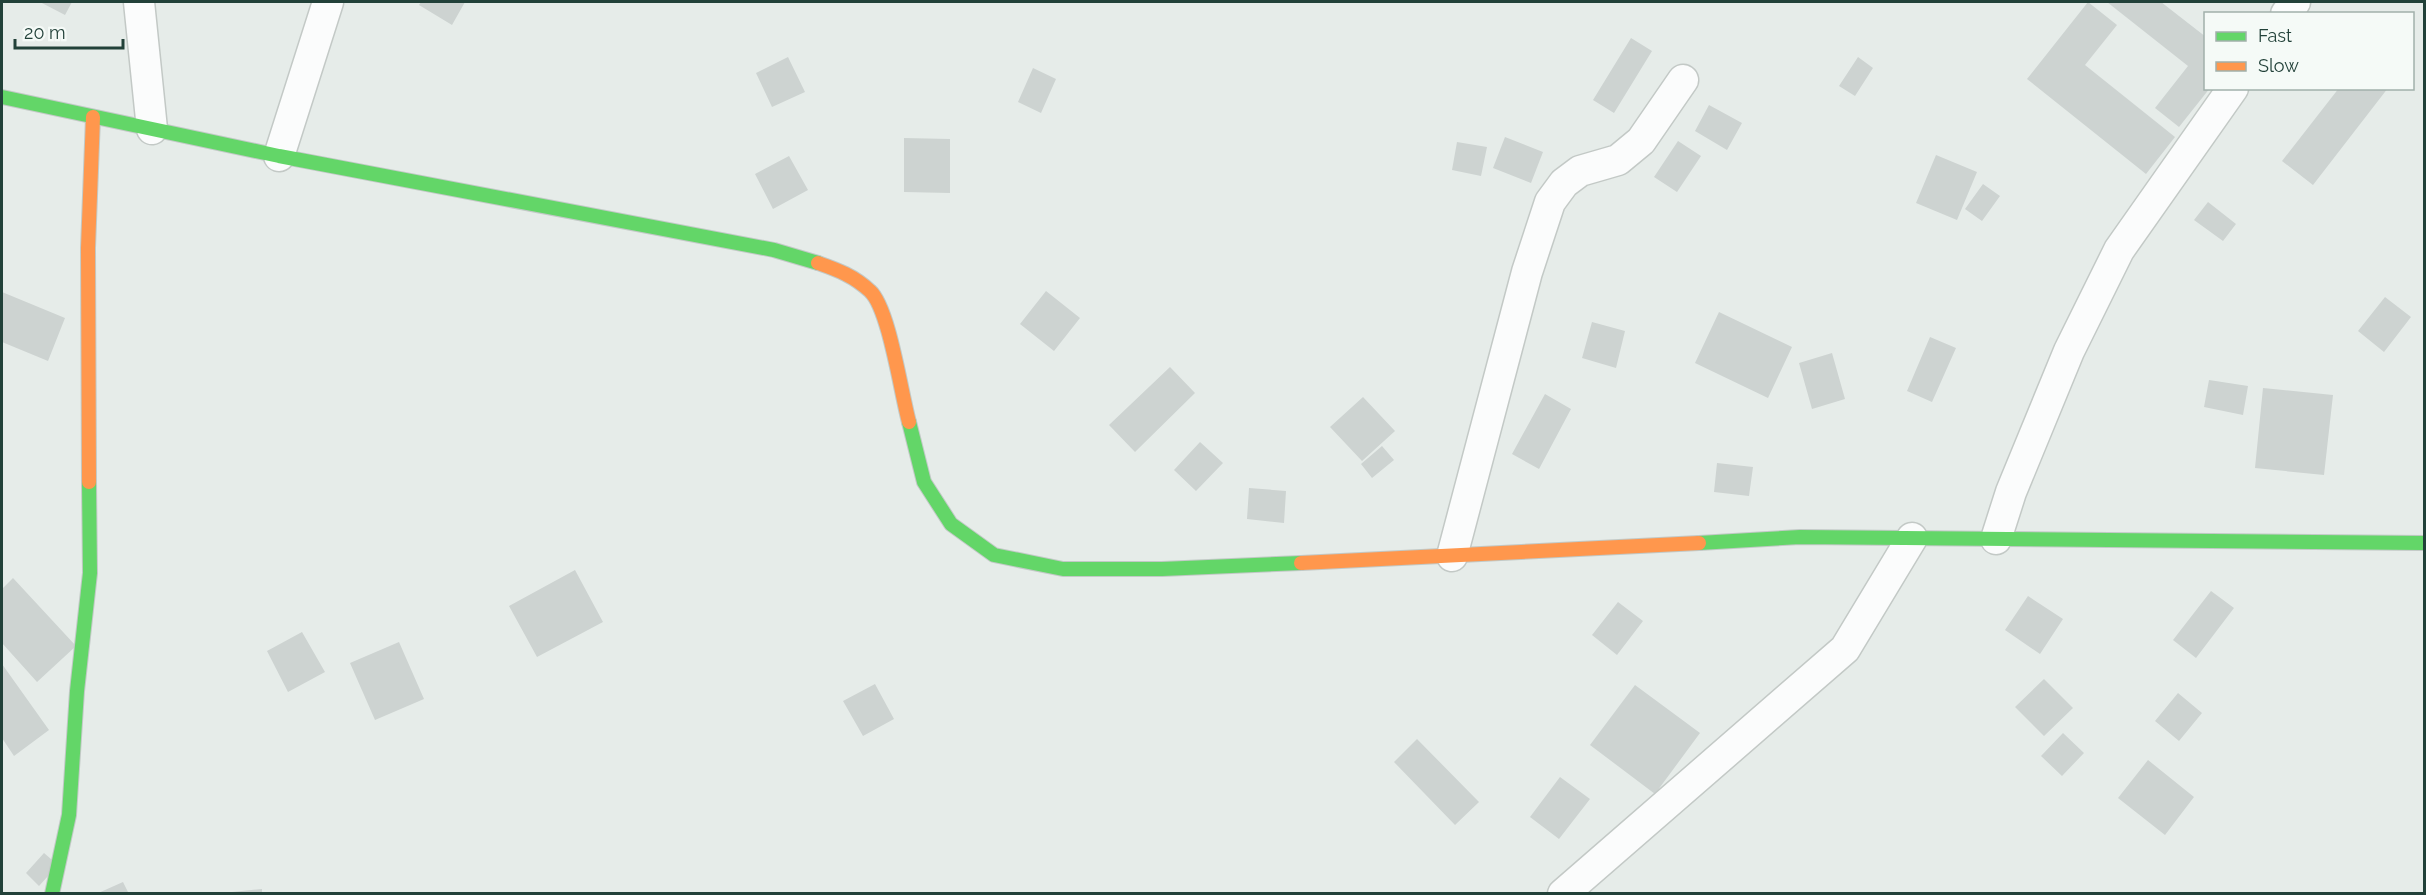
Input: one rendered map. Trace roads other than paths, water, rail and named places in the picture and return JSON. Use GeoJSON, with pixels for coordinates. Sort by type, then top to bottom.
{"type":"FeatureCollection","features":[{"type":"Feature","properties":{"kind":"street"},"geometry":{"type":"LineString","coordinates":[[139,2],[152,129]]}},
{"type":"Feature","properties":{"kind":"street"},"geometry":{"type":"LineString","coordinates":[[279,156],[328,2]]}},
{"type":"Feature","properties":{"kind":"street"},"geometry":{"type":"LineString","coordinates":[[1452,556],[1527,272],[1550,202],[1564,183],[1581,171],[1618,160],[1641,141],[1683,80]]}},
{"type":"Feature","properties":{"kind":"street"},"geometry":{"type":"LineString","coordinates":[[1995,539],[2011,492],[2069,351],[2119,250],[2232,90]]}},
{"type":"Feature","properties":{"kind":"street"},"geometry":{"type":"LineString","coordinates":[[2,97],[279,156],[774,250],[846,273],[872,292],[885,315],[924,482],[951,524],[994,555],[1063,569],[1162,569],[1800,537],[2424,543]]}},
{"type":"Feature","properties":{"kind":"street"},"geometry":{"type":"LineString","coordinates":[[52,894],[69,815],[77,691],[90,573],[88,248],[93,117]]}},
{"type":"Feature","properties":{"kind":"street"},"geometry":{"type":"LineString","coordinates":[[1563,894],[1845,649],[1912,538]]}}]}
